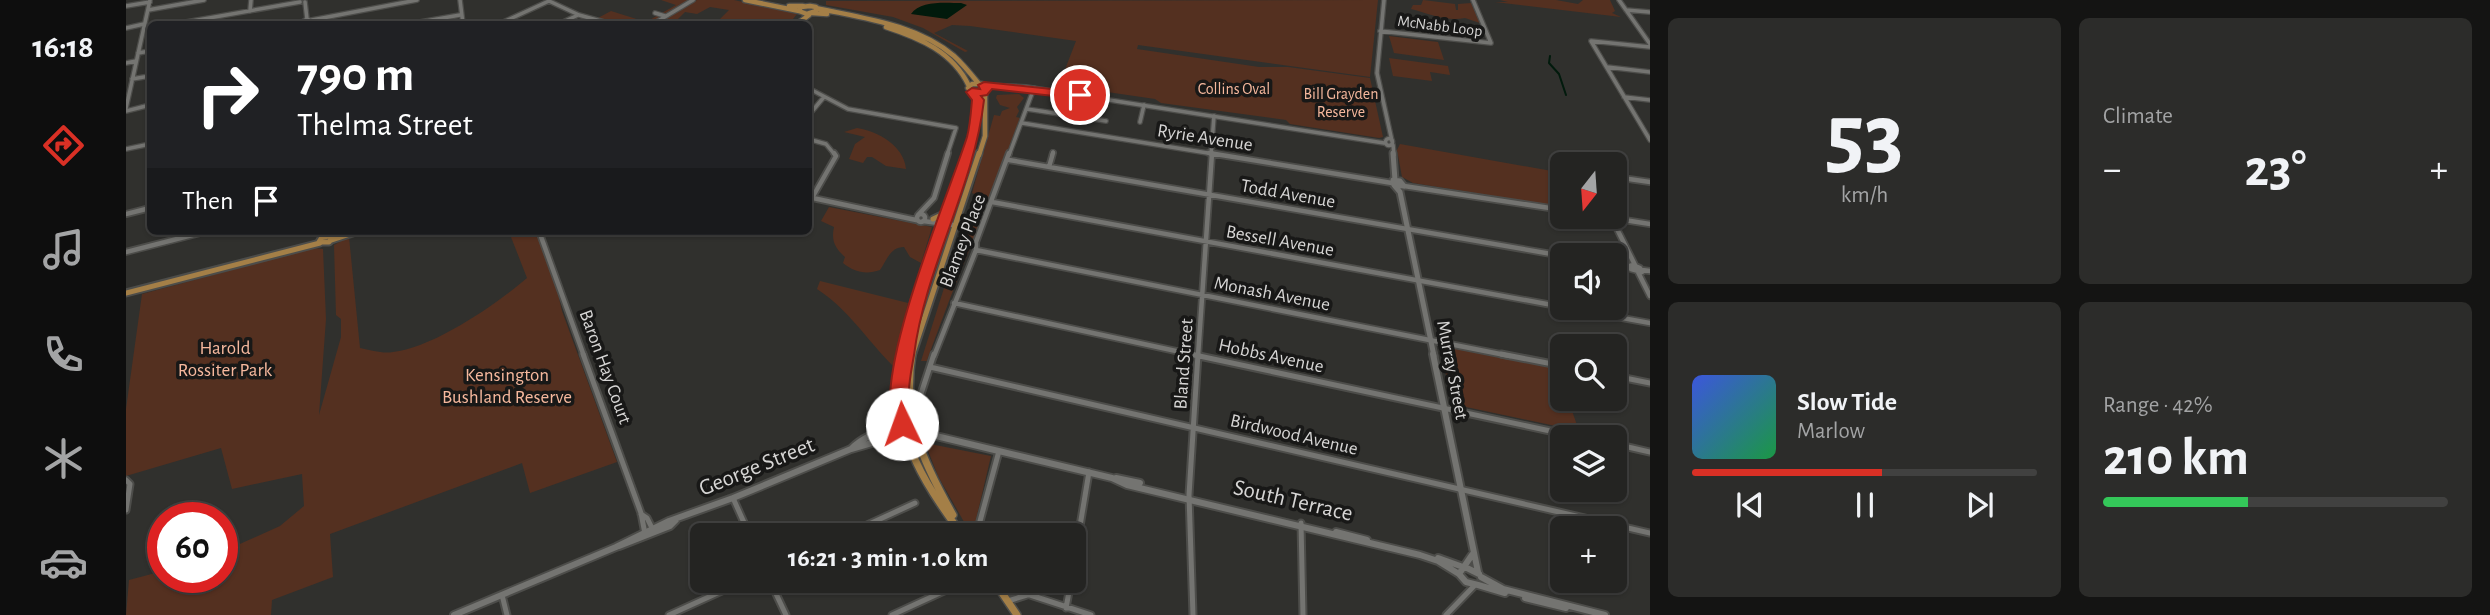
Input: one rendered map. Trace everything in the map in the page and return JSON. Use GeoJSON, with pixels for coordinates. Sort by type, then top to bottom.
{"type":"FeatureCollection","features":[{"type":"Feature","properties":{"kind":"main road"},"geometry":{"type":"LineString","coordinates":[[460,0],[462,21]]}},
{"type":"Feature","properties":{"kind":"main road"},"geometry":{"type":"LineString","coordinates":[[745,0],[799,12],[858,19],[909,35],[946,57],[965,76],[978,99],[977,123],[907,342],[900,393],[903,432],[928,488],[954,523]]}},
{"type":"Feature","properties":{"kind":"main road"},"geometry":{"type":"LineString","coordinates":[[752,0],[868,18],[913,32],[951,53],[984,88],[985,136],[953,224],[910,361],[908,392],[914,432],[928,473],[956,523]]}},
{"type":"Feature","properties":{"kind":"main road"},"geometry":{"type":"LineString","coordinates":[[792,21],[804,6],[816,0],[816,8],[801,21]]}},
{"type":"Feature","properties":{"kind":"main road"},"geometry":{"type":"LineString","coordinates":[[970,89],[984,88]]}},
{"type":"Feature","properties":{"kind":"main road"},"geometry":{"type":"LineString","coordinates":[[970,89],[1034,88],[1392,143]]}},
{"type":"Feature","properties":{"kind":"main road","name":"Murray Street"},"geometry":{"type":"LineString","coordinates":[[1385,142],[1392,154]]}},
{"type":"Feature","properties":{"kind":"main road","name":"Murray Street"},"geometry":{"type":"LineString","coordinates":[[1392,143],[1392,154],[1478,580]]}},
{"type":"Feature","properties":{"kind":"main road"},"geometry":{"type":"LineString","coordinates":[[927,219],[947,212]]}},
{"type":"Feature","properties":{"kind":"main road"},"geometry":{"type":"LineString","coordinates":[[126,293],[305,246],[325,237]]}},
{"type":"Feature","properties":{"kind":"main road","name":"George Street"},"geometry":{"type":"LineString","coordinates":[[454,615],[625,546],[676,520],[852,449],[903,432],[936,436]]}},
{"type":"Feature","properties":{"kind":"main road","name":"South Terrace"},"geometry":{"type":"LineString","coordinates":[[936,436],[1089,472],[1127,485],[1301,524],[1431,559],[1462,572]]}},
{"type":"Feature","properties":{"kind":"main road"},"geometry":{"type":"LineString","coordinates":[[1462,572],[1472,555]]}},
{"type":"Feature","properties":{"kind":"main road"},"geometry":{"type":"LineString","coordinates":[[1462,572],[1549,606],[1604,615]]}},
{"type":"Feature","properties":{"kind":"main road"},"geometry":{"type":"LineString","coordinates":[[1462,572],[1478,580]]}},
{"type":"Feature","properties":{"kind":"main road"},"geometry":{"type":"LineString","coordinates":[[1002,593],[1017,615]]}},
{"type":"Feature","properties":{"kind":"street"},"geometry":{"type":"LineString","coordinates":[[148,10],[204,0]]}},
{"type":"Feature","properties":{"kind":"street"},"geometry":{"type":"LineString","coordinates":[[250,11],[251,0]]}},
{"type":"Feature","properties":{"kind":"street"},"geometry":{"type":"LineString","coordinates":[[192,21],[310,0]]}},
{"type":"Feature","properties":{"kind":"street"},"geometry":{"type":"LineString","coordinates":[[313,21],[418,0]]}},
{"type":"Feature","properties":{"kind":"street"},"geometry":{"type":"LineString","coordinates":[[659,21],[693,0]]}},
{"type":"Feature","properties":{"kind":"street"},"geometry":{"type":"LineString","coordinates":[[1384,0],[1377,73],[1387,130],[1392,143]]}},
{"type":"Feature","properties":{"kind":"street"},"geometry":{"type":"LineString","coordinates":[[1619,0],[1650,46]]}},
{"type":"Feature","properties":{"kind":"street"},"geometry":{"type":"LineString","coordinates":[[126,6],[150,1],[126,109],[147,106]]}},
{"type":"Feature","properties":{"kind":"street"},"geometry":{"type":"LineString","coordinates":[[302,1],[308,21]]}},
{"type":"Feature","properties":{"kind":"street"},"geometry":{"type":"LineString","coordinates":[[504,21],[551,1],[579,15],[600,21]]}},
{"type":"Feature","properties":{"kind":"street","name":"McNabb Loop"},"geometry":{"type":"LineString","coordinates":[[1380,31],[1491,43],[1473,1]]}},
{"type":"Feature","properties":{"kind":"street"},"geometry":{"type":"LineString","coordinates":[[1625,9],[1650,12]]}},
{"type":"Feature","properties":{"kind":"street"},"geometry":{"type":"LineString","coordinates":[[654,13],[666,17]]}},
{"type":"Feature","properties":{"kind":"street"},"geometry":{"type":"LineString","coordinates":[[426,21],[460,15]]}},
{"type":"Feature","properties":{"kind":"street"},"geometry":{"type":"LineString","coordinates":[[566,21],[579,15]]}},
{"type":"Feature","properties":{"kind":"street"},"geometry":{"type":"LineString","coordinates":[[126,27],[144,24]]}},
{"type":"Feature","properties":{"kind":"street"},"geometry":{"type":"LineString","coordinates":[[143,30],[147,29]]}},
{"type":"Feature","properties":{"kind":"street"},"geometry":{"type":"LineString","coordinates":[[1650,46],[1593,40],[1650,140]]}},
{"type":"Feature","properties":{"kind":"street"},"geometry":{"type":"LineString","coordinates":[[138,53],[147,52]]}},
{"type":"Feature","properties":{"kind":"street"},"geometry":{"type":"LineString","coordinates":[[126,63],[136,61]]}},
{"type":"Feature","properties":{"kind":"street"},"geometry":{"type":"LineString","coordinates":[[1606,67],[1650,72]]}},
{"type":"Feature","properties":{"kind":"street"},"geometry":{"type":"LineString","coordinates":[[126,82],[147,77]]}},
{"type":"Feature","properties":{"kind":"street","name":"Blamey Place"},"geometry":{"type":"LineString","coordinates":[[918,404],[1034,88]]}},
{"type":"Feature","properties":{"kind":"street"},"geometry":{"type":"LineString","coordinates":[[812,90],[848,109],[956,128],[934,198],[917,217]]}},
{"type":"Feature","properties":{"kind":"street"},"geometry":{"type":"LineString","coordinates":[[812,111],[824,97]]}},
{"type":"Feature","properties":{"kind":"street"},"geometry":{"type":"LineString","coordinates":[[1624,97],[1650,100]]}},
{"type":"Feature","properties":{"kind":"street"},"geometry":{"type":"LineString","coordinates":[[1140,122],[1144,105]]}},
{"type":"Feature","properties":{"kind":"street"},"geometry":{"type":"LineString","coordinates":[[1027,109],[1107,121]]}},
{"type":"Feature","properties":{"kind":"street","name":"Bland Street"},"geometry":{"type":"LineString","coordinates":[[1193,615],[1189,497],[1214,116]]}},
{"type":"Feature","properties":{"kind":"street","name":"Ryrie Avenue"},"geometry":{"type":"LineString","coordinates":[[1022,123],[1550,208]]}},
{"type":"Feature","properties":{"kind":"street"},"geometry":{"type":"LineString","coordinates":[[1385,142],[1387,130]]}},
{"type":"Feature","properties":{"kind":"street"},"geometry":{"type":"LineString","coordinates":[[812,140],[826,144],[836,156],[812,195]]}},
{"type":"Feature","properties":{"kind":"street"},"geometry":{"type":"LineString","coordinates":[[126,149],[147,145]]}},
{"type":"Feature","properties":{"kind":"street"},"geometry":{"type":"LineString","coordinates":[[1049,167],[1053,152]]}},
{"type":"Feature","properties":{"kind":"street","name":"Todd Avenue"},"geometry":{"type":"LineString","coordinates":[[1009,160],[1550,254]]}},
{"type":"Feature","properties":{"kind":"street"},"geometry":{"type":"LineString","coordinates":[[1628,179],[1650,182]]}},
{"type":"Feature","properties":{"kind":"street"},"geometry":{"type":"LineString","coordinates":[[812,198],[953,224]]}},
{"type":"Feature","properties":{"kind":"street","name":"Bessell Avenue"},"geometry":{"type":"LineString","coordinates":[[992,202],[1550,305]]}},
{"type":"Feature","properties":{"kind":"street"},"geometry":{"type":"LineString","coordinates":[[126,214],[147,209]]}},
{"type":"Feature","properties":{"kind":"street"},"geometry":{"type":"LineString","coordinates":[[925,210],[927,219]]}},
{"type":"Feature","properties":{"kind":"street"},"geometry":{"type":"LineString","coordinates":[[927,219],[944,222]]}},
{"type":"Feature","properties":{"kind":"street"},"geometry":{"type":"LineString","coordinates":[[1628,221],[1650,224]]}},
{"type":"Feature","properties":{"kind":"street"},"geometry":{"type":"LineString","coordinates":[[1619,229],[1632,266]]}},
{"type":"Feature","properties":{"kind":"street"},"geometry":{"type":"LineString","coordinates":[[126,252],[192,235]]}},
{"type":"Feature","properties":{"kind":"street","name":"Baron Hay Court"},"geometry":{"type":"LineString","coordinates":[[541,235],[649,532]]}},
{"type":"Feature","properties":{"kind":"street","name":"Monash Avenue"},"geometry":{"type":"LineString","coordinates":[[976,250],[1550,363]]}},
{"type":"Feature","properties":{"kind":"street"},"geometry":{"type":"LineString","coordinates":[[1627,266],[1640,271],[1650,271]]}},
{"type":"Feature","properties":{"kind":"street"},"geometry":{"type":"LineString","coordinates":[[1640,271],[1650,296]]}},
{"type":"Feature","properties":{"kind":"street","name":"Hobbs Avenue"},"geometry":{"type":"LineString","coordinates":[[954,303],[1550,431]]}},
{"type":"Feature","properties":{"kind":"street","name":"Bessell Avenue"},"geometry":{"type":"LineString","coordinates":[[1627,319],[1650,323]]}},
{"type":"Feature","properties":{"kind":"street","name":"Birdwood Avenue"},"geometry":{"type":"LineString","coordinates":[[930,367],[1650,533]]}},
{"type":"Feature","properties":{"kind":"street"},"geometry":{"type":"LineString","coordinates":[[1627,378],[1650,383]]}},
{"type":"Feature","properties":{"kind":"street"},"geometry":{"type":"LineString","coordinates":[[1627,447],[1650,452]]}},
{"type":"Feature","properties":{"kind":"street"},"geometry":{"type":"LineString","coordinates":[[979,523],[999,450]]}},
{"type":"Feature","properties":{"kind":"street"},"geometry":{"type":"LineString","coordinates":[[1080,523],[1089,472]]}},
{"type":"Feature","properties":{"kind":"street"},"geometry":{"type":"LineString","coordinates":[[126,480],[130,484],[126,510]]}},
{"type":"Feature","properties":{"kind":"street"},"geometry":{"type":"LineString","coordinates":[[733,498],[744,523]]}},
{"type":"Feature","properties":{"kind":"street"},"geometry":{"type":"LineString","coordinates":[[871,523],[915,503]]}},
{"type":"Feature","properties":{"kind":"street"},"geometry":{"type":"LineString","coordinates":[[1301,524],[1303,615]]}},
{"type":"Feature","properties":{"kind":"street"},"geometry":{"type":"LineString","coordinates":[[1462,572],[1464,594]]}},
{"type":"Feature","properties":{"kind":"street"},"geometry":{"type":"LineString","coordinates":[[1446,615],[1464,594],[1472,591],[1478,580]]}},
{"type":"Feature","properties":{"kind":"street"},"geometry":{"type":"LineString","coordinates":[[670,615],[718,593]]}},
{"type":"Feature","properties":{"kind":"street"},"geometry":{"type":"LineString","coordinates":[[776,593],[786,615]]}},
{"type":"Feature","properties":{"kind":"street"},"geometry":{"type":"LineString","coordinates":[[892,615],[940,593]]}},
{"type":"Feature","properties":{"kind":"street"},"geometry":{"type":"LineString","coordinates":[[1014,593],[1091,615]]}},
{"type":"Feature","properties":{"kind":"street"},"geometry":{"type":"LineString","coordinates":[[1066,608],[1069,593]]}},
{"type":"Feature","properties":{"kind":"street"},"geometry":{"type":"LineString","coordinates":[[502,595],[506,615]]}},
{"type":"Feature","properties":{"kind":"street"},"geometry":{"type":"LineString","coordinates":[[1008,601],[1027,595]]}},
{"type":"Feature","properties":{"kind":"green space"},"geometry":{"type":"Polygon","coordinates":[[[661,0],[689,0],[667,16],[648,21],[676,5],[661,0]]]}},
{"type":"Feature","properties":{"kind":"green space"},"geometry":{"type":"Polygon","coordinates":[[[697,0],[734,0],[797,14],[791,21],[718,21],[729,10],[710,7],[697,14],[685,12],[678,19],[687,21],[663,20],[697,0]]]}},
{"type":"Feature","properties":{"kind":"green space"},"geometry":{"type":"Polygon","coordinates":[[[1378,0],[1370,77],[1138,45],[1137,49],[1259,67],[1288,67],[1370,78],[1383,137],[1379,138],[1290,124],[1286,120],[1161,103],[1155,99],[1059,85],[1076,41],[970,26],[952,25],[934,33],[968,51],[965,52],[923,28],[893,17],[826,5],[826,1],[1378,0]]]}},
{"type":"Feature","properties":{"kind":"green space"},"geometry":{"type":"Polygon","coordinates":[[[1423,0],[1455,4],[1456,10],[1458,4],[1471,3],[1480,23],[1411,9],[1413,5],[1421,5],[1423,0]]]}},
{"type":"Feature","properties":{"kind":"green space"},"geometry":{"type":"Polygon","coordinates":[[[1500,0],[1556,0],[1578,4],[1583,0],[1610,0],[1615,11],[1612,13],[1621,17],[1495,2],[1508,2],[1500,0]]]}},
{"type":"Feature","properties":{"kind":"green space"},"geometry":{"type":"Polygon","coordinates":[[[611,11],[643,21],[596,19],[611,11]]]}},
{"type":"Feature","properties":{"kind":"green space"},"geometry":{"type":"Polygon","coordinates":[[[1389,36],[1438,42],[1444,60],[1394,53],[1389,36]]]}},
{"type":"Feature","properties":{"kind":"green space"},"geometry":{"type":"Polygon","coordinates":[[[1389,58],[1448,66],[1450,75],[1430,72],[1432,81],[1393,76],[1389,58]]]}},
{"type":"Feature","properties":{"kind":"green space"},"geometry":{"type":"Polygon","coordinates":[[[1019,94],[1024,98],[1017,107],[1019,111],[1016,117],[1020,118],[991,196],[986,199],[972,193],[994,115],[1000,116],[1002,111],[1010,108],[1000,105],[996,98],[997,95],[1019,94]]]}},
{"type":"Feature","properties":{"kind":"green space"},"geometry":{"type":"Polygon","coordinates":[[[857,128],[873,132],[889,141],[900,153],[906,169],[886,166],[872,157],[867,157],[863,163],[849,159],[855,144],[865,137],[844,132],[857,128]]]}},
{"type":"Feature","properties":{"kind":"green space"},"geometry":{"type":"Polygon","coordinates":[[[1400,144],[1550,171],[1550,205],[1413,183],[1402,177],[1397,150],[1400,144]]]}},
{"type":"Feature","properties":{"kind":"green space"},"geometry":{"type":"Polygon","coordinates":[[[971,202],[989,202],[927,361],[921,361],[956,250],[964,239],[971,202]]]}},
{"type":"Feature","properties":{"kind":"green space"},"geometry":{"type":"Polygon","coordinates":[[[829,207],[932,227],[921,263],[910,257],[904,247],[895,249],[880,270],[875,272],[847,266],[843,263],[845,257],[835,244],[834,227],[821,221],[829,207]]]}},
{"type":"Feature","properties":{"kind":"green space"},"geometry":{"type":"Polygon","coordinates":[[[511,235],[539,235],[550,259],[562,311],[617,462],[530,493],[522,463],[330,534],[333,577],[272,600],[271,615],[126,615],[129,580],[147,575],[147,593],[238,593],[238,545],[280,526],[304,506],[302,474],[232,489],[221,448],[126,476],[126,409],[142,294],[314,248],[323,249],[326,319],[319,415],[341,337],[341,319],[336,315],[334,245],[349,237],[360,348],[377,352],[409,349],[445,334],[482,312],[527,278],[511,235]]]}},
{"type":"Feature","properties":{"kind":"green space"},"geometry":{"type":"Polygon","coordinates":[[[820,281],[908,303],[893,366],[848,315],[817,289],[820,281]]]}},
{"type":"Feature","properties":{"kind":"green space"},"geometry":{"type":"Polygon","coordinates":[[[1440,346],[1550,367],[1550,411],[1572,411],[1577,425],[1551,425],[1452,404],[1440,346]]]}},
{"type":"Feature","properties":{"kind":"green space"},"geometry":{"type":"Polygon","coordinates":[[[925,443],[991,456],[975,523],[965,523],[938,476],[925,443]]]}},
{"type":"Feature","properties":{"kind":"shaded area"},"geometry":{"type":"Polygon","coordinates":[[[927,4],[967,5],[947,19],[911,14],[927,4]]]}},
{"type":"Feature","properties":{"kind":"waterway"},"geometry":{"type":"LineString","coordinates":[[1550,56],[1549,63],[1559,74],[1566,95]]}},
{"type":"Feature","properties":{"kind":"route"},"geometry":{"type":"LineString","coordinates":[[902,424],[900,393],[907,342],[917,301],[977,123],[978,100],[972,92],[985,91],[987,88],[984,85],[996,85],[1080,95]]}},
{"type":"Feature","properties":{"kind":"park label","name":"Collins Oval"},"geometry":{"type":"Point","coordinates":[1234,89]}},
{"type":"Feature","properties":{"kind":"park label","name":"Bill Grayden Reserve"},"geometry":{"type":"Point","coordinates":[1341,103]}},
{"type":"Feature","properties":{"kind":"park label","name":"Harold Rossiter Park"},"geometry":{"type":"Point","coordinates":[225,359]}},
{"type":"Feature","properties":{"kind":"park label","name":"Kensington Bushland Reserve"},"geometry":{"type":"Point","coordinates":[507,386]}}]}
